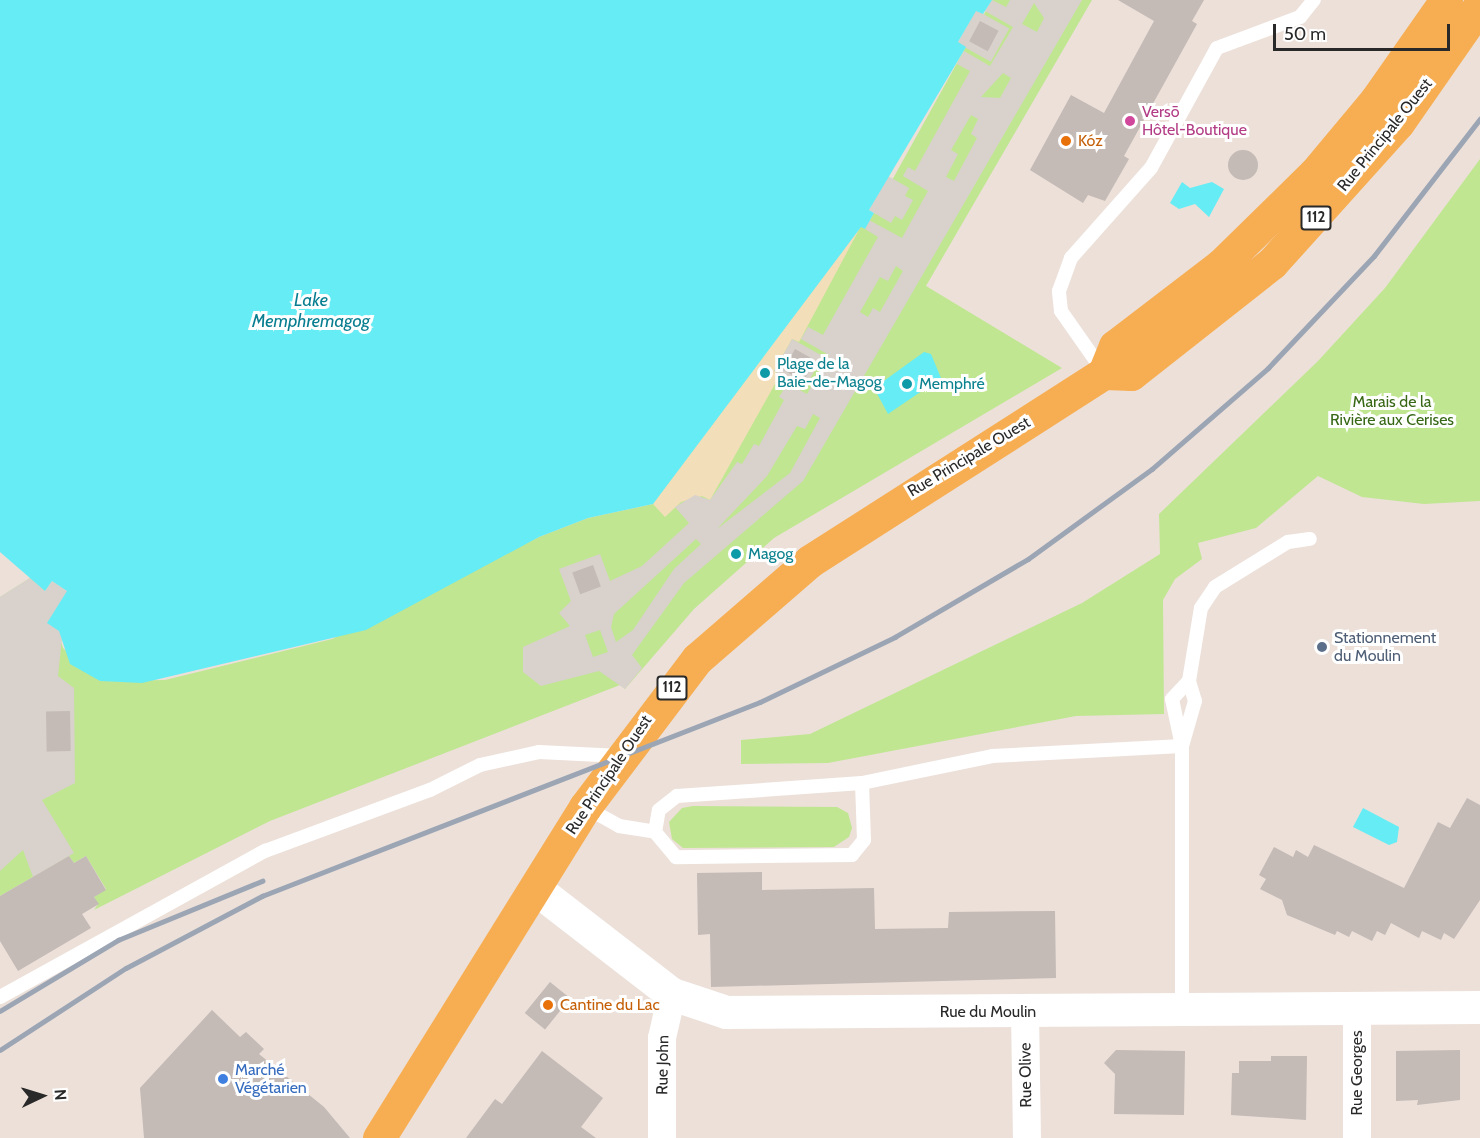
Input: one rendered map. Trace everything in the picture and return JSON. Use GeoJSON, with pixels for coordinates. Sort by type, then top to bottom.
{"type":"FeatureCollection","features":[{"type":"Feature","properties":{"kind":"main road","name":"Rue Principale Ouest"},"geometry":{"type":"LineString","coordinates":[[1104,373],[1115,346],[1221,265],[1316,172],[1388,84],[1446,0]]}},
{"type":"Feature","properties":{"kind":"main road","name":"Rue Principale Ouest"},"geometry":{"type":"LineString","coordinates":[[379,1138],[585,807],[620,756],[697,659],[774,588],[912,491],[1104,373],[1131,374],[1272,263],[1392,131],[1480,5]]}},
{"type":"Feature","properties":{"kind":"street","name":"Rue du Moulin"},"geometry":{"type":"LineString","coordinates":[[536,889],[672,994],[712,1009],[742,1013],[1480,1007]]}},
{"type":"Feature","properties":{"kind":"street","name":"Rue John"},"geometry":{"type":"LineString","coordinates":[[662,1138],[662,1038],[672,994]]}},
{"type":"Feature","properties":{"kind":"street","name":"Rue Georges"},"geometry":{"type":"LineString","coordinates":[[1357,1009],[1357,1138]]}},
{"type":"Feature","properties":{"kind":"street","name":"Rue Olive"},"geometry":{"type":"LineString","coordinates":[[1025,1012],[1027,1138]]}},
{"type":"Feature","properties":{"kind":"lane"},"geometry":{"type":"LineString","coordinates":[[1104,373],[1061,311],[1059,291],[1071,258],[1093,227],[1145,177],[1216,48],[1300,17],[1314,0]]}},
{"type":"Feature","properties":{"kind":"lane"},"geometry":{"type":"LineString","coordinates":[[1182,746],[1195,701],[1189,681],[1201,608],[1211,591],[1288,542],[1310,539]]}},
{"type":"Feature","properties":{"kind":"lane"},"geometry":{"type":"LineString","coordinates":[[1182,1010],[1182,746],[1172,699],[1189,681]]}},
{"type":"Feature","properties":{"kind":"lane"},"geometry":{"type":"LineString","coordinates":[[655,832],[659,810],[677,796],[862,783],[992,756],[1182,746]]}},
{"type":"Feature","properties":{"kind":"lane"},"geometry":{"type":"LineString","coordinates":[[0,997],[265,850],[430,790],[489,762],[539,752],[620,756]]}},
{"type":"Feature","properties":{"kind":"lane"},"geometry":{"type":"LineString","coordinates":[[585,807],[619,826],[655,832],[676,857],[852,855],[864,840],[862,783]]}},
{"type":"Feature","properties":{"kind":"green space"},"geometry":{"type":"Polygon","coordinates":[[[992,0],[1092,0],[926,286],[1062,368],[774,538],[694,609],[625,689],[620,685],[270,821],[94,910],[98,904],[94,897],[106,889],[86,856],[74,863],[69,856],[0,896],[0,597],[30,578],[45,591],[63,648],[100,681],[165,680],[332,639],[539,537],[588,518],[653,504],[861,226],[865,229],[992,0]]]}},
{"type":"Feature","properties":{"kind":"green space","name":"Marais de la Rivière aux Cerises"},"geometry":{"type":"Polygon","coordinates":[[[1480,159],[1480,501],[1424,504],[1362,497],[1318,476],[1256,528],[1198,543],[1202,559],[1175,579],[1163,600],[1164,714],[1076,716],[828,763],[741,764],[741,740],[810,734],[1082,603],[1160,554],[1159,514],[1318,361],[1385,288],[1480,159]]]}},
{"type":"Feature","properties":{"kind":"green space"},"geometry":{"type":"Polygon","coordinates":[[[693,806],[837,807],[848,813],[852,828],[849,837],[834,847],[683,848],[672,839],[669,822],[682,808],[693,806]]]}},
{"type":"Feature","properties":{"kind":"sand","name":"Plage de la Baie-de-Magog"},"geometry":{"type":"Polygon","coordinates":[[[861,226],[799,342],[792,339],[774,371],[780,375],[710,500],[702,496],[681,502],[665,517],[653,504],[861,226]]]}},
{"type":"Feature","properties":{"kind":"shaded area"},"geometry":{"type":"Polygon","coordinates":[[[992,0],[1006,7],[1010,0],[1082,0],[803,481],[684,583],[632,655],[642,668],[625,689],[599,671],[541,686],[523,672],[523,647],[570,626],[559,613],[571,601],[559,569],[600,554],[610,581],[642,566],[689,523],[675,507],[695,495],[710,500],[737,462],[742,464],[754,444],[759,446],[784,400],[779,397],[784,389],[775,384],[778,378],[807,394],[829,355],[801,339],[808,327],[823,335],[878,237],[865,229],[869,220],[902,238],[928,191],[903,176],[908,167],[915,171],[970,71],[957,64],[964,51],[990,66],[1013,27],[985,11],[992,0]],[[1034,3],[1022,24],[1037,32],[1044,18],[1034,3]],[[1003,73],[981,97],[1000,98],[1011,78],[1003,73]],[[971,115],[951,150],[958,154],[946,177],[954,181],[977,138],[971,134],[978,119],[971,115]],[[896,266],[888,281],[880,277],[860,312],[868,317],[873,308],[880,312],[903,271],[896,266]],[[813,414],[805,429],[797,426],[767,476],[717,529],[790,473],[820,418],[813,414]],[[696,539],[614,614],[611,627],[616,642],[633,630],[674,569],[701,544],[696,539]],[[600,630],[585,635],[593,657],[608,652],[600,630]]]}},
{"type":"Feature","properties":{"kind":"shaded area"},"geometry":{"type":"Polygon","coordinates":[[[976,10],[1009,28],[991,62],[958,43],[976,10]]]}},
{"type":"Feature","properties":{"kind":"shaded area"},"geometry":{"type":"Polygon","coordinates":[[[888,176],[909,188],[905,196],[913,200],[902,220],[895,216],[891,223],[869,210],[888,176]]]}},
{"type":"Feature","properties":{"kind":"shaded area"},"geometry":{"type":"Polygon","coordinates":[[[792,339],[823,356],[805,388],[774,371],[792,339]]]}},
{"type":"Feature","properties":{"kind":"shaded area"},"geometry":{"type":"Polygon","coordinates":[[[30,578],[45,591],[52,581],[67,591],[58,676],[74,688],[75,783],[42,800],[74,853],[33,877],[23,850],[0,871],[0,597],[30,578]]]}},
{"type":"Feature","properties":{"kind":"water","name":"Lake Memphremagog"},"geometry":{"type":"Polygon","coordinates":[[[0,0],[992,0],[983,14],[976,11],[958,42],[966,47],[869,210],[874,213],[865,229],[861,227],[653,504],[588,518],[539,537],[366,630],[142,683],[100,681],[70,664],[59,631],[47,623],[67,591],[52,581],[45,591],[0,552],[0,0]]]}},
{"type":"Feature","properties":{"kind":"water"},"geometry":{"type":"Polygon","coordinates":[[[1182,182],[1190,188],[1212,182],[1224,189],[1209,217],[1195,204],[1179,209],[1170,203],[1182,182]]]}},
{"type":"Feature","properties":{"kind":"water"},"geometry":{"type":"Polygon","coordinates":[[[924,352],[931,354],[941,378],[888,414],[874,388],[924,352]]]}},
{"type":"Feature","properties":{"kind":"water"},"geometry":{"type":"Polygon","coordinates":[[[1363,808],[1399,827],[1397,842],[1389,845],[1353,827],[1363,808]]]}},
{"type":"Feature","properties":{"kind":"building"},"geometry":{"type":"Polygon","coordinates":[[[1118,0],[1204,0],[1192,21],[1197,24],[1124,156],[1129,159],[1105,201],[1088,195],[1083,203],[1030,170],[1071,95],[1104,113],[1154,21],[1118,0]]]}},
{"type":"Feature","properties":{"kind":"building"},"geometry":{"type":"Polygon","coordinates":[[[980,21],[999,31],[988,51],[969,41],[980,21]]]}},
{"type":"Feature","properties":{"kind":"building"},"geometry":{"type":"Polygon","coordinates":[[[1243,150],[1249,151],[1257,159],[1257,171],[1249,179],[1243,180],[1237,179],[1229,171],[1228,165],[1229,159],[1237,151],[1243,150]]]}},
{"type":"Feature","properties":{"kind":"building"},"geometry":{"type":"Polygon","coordinates":[[[795,349],[815,360],[803,381],[783,370],[795,349]]]}},
{"type":"Feature","properties":{"kind":"building"},"geometry":{"type":"Polygon","coordinates":[[[593,565],[601,587],[580,594],[572,573],[593,565]]]}},
{"type":"Feature","properties":{"kind":"building"},"geometry":{"type":"Polygon","coordinates":[[[46,711],[70,711],[71,751],[47,751],[46,711]]]}},
{"type":"Feature","properties":{"kind":"building"},"geometry":{"type":"Polygon","coordinates":[[[1467,798],[1480,805],[1480,900],[1454,939],[1444,933],[1441,940],[1422,931],[1419,938],[1391,923],[1385,935],[1377,931],[1372,941],[1352,931],[1349,937],[1337,931],[1335,935],[1287,915],[1282,900],[1260,889],[1266,879],[1259,875],[1274,847],[1293,857],[1296,850],[1308,857],[1314,845],[1404,888],[1438,822],[1450,828],[1467,798]]]}},
{"type":"Feature","properties":{"kind":"building"},"geometry":{"type":"Polygon","coordinates":[[[69,856],[74,863],[86,856],[106,890],[94,897],[99,904],[82,914],[91,928],[18,971],[0,941],[0,896],[69,856]]]}},
{"type":"Feature","properties":{"kind":"building"},"geometry":{"type":"Polygon","coordinates":[[[762,872],[762,890],[874,888],[875,929],[948,928],[949,912],[1055,911],[1056,978],[711,987],[710,934],[698,935],[697,873],[762,872]]]}},
{"type":"Feature","properties":{"kind":"building","name":"Cantine du Lac"},"geometry":{"type":"Polygon","coordinates":[[[550,982],[570,998],[545,1029],[525,1013],[550,982]]]}},
{"type":"Feature","properties":{"kind":"building"},"geometry":{"type":"Polygon","coordinates":[[[212,1010],[240,1037],[246,1032],[264,1049],[259,1054],[324,1107],[350,1138],[144,1138],[140,1088],[212,1010]]]}},
{"type":"Feature","properties":{"kind":"building"},"geometry":{"type":"Polygon","coordinates":[[[1116,1050],[1185,1051],[1184,1115],[1114,1114],[1115,1074],[1104,1063],[1116,1050]]]}},
{"type":"Feature","properties":{"kind":"building"},"geometry":{"type":"Polygon","coordinates":[[[1460,1050],[1460,1100],[1417,1105],[1418,1100],[1396,1101],[1396,1051],[1460,1050]]]}},
{"type":"Feature","properties":{"kind":"building"},"geometry":{"type":"Polygon","coordinates":[[[542,1051],[603,1098],[581,1127],[596,1138],[466,1138],[495,1099],[502,1104],[542,1051]]]}},
{"type":"Feature","properties":{"kind":"building"},"geometry":{"type":"Polygon","coordinates":[[[1271,1056],[1307,1056],[1306,1120],[1231,1115],[1232,1073],[1239,1073],[1239,1061],[1271,1061],[1271,1056]]]}},
{"type":"Feature","properties":{"kind":"railway"},"geometry":{"type":"LineString","coordinates":[[0,1050],[126,968],[262,896],[760,702],[895,637],[1028,559],[1152,469],[1268,368],[1374,256],[1480,119]]}},
{"type":"Feature","properties":{"kind":"railway"},"geometry":{"type":"LineString","coordinates":[[0,1011],[118,940],[262,881]]}},
{"type":"Feature","properties":{"kind":"place","name":"Versō Hôtel-Boutique"},"geometry":{"type":"Point","coordinates":[1130,121]}},
{"type":"Feature","properties":{"kind":"place","name":"Kóz"},"geometry":{"type":"Point","coordinates":[1066,141]}},
{"type":"Feature","properties":{"kind":"place","name":"Plage de la Baie-de-Magog"},"geometry":{"type":"Point","coordinates":[765,373]}},
{"type":"Feature","properties":{"kind":"place","name":"Memphré"},"geometry":{"type":"Point","coordinates":[907,384]}},
{"type":"Feature","properties":{"kind":"place","name":"Magog"},"geometry":{"type":"Point","coordinates":[736,554]}},
{"type":"Feature","properties":{"kind":"place","name":"Stationnement du Moulin"},"geometry":{"type":"Point","coordinates":[1322,647]}},
{"type":"Feature","properties":{"kind":"place","name":"Cantine du Lac"},"geometry":{"type":"Point","coordinates":[548,1005]}},
{"type":"Feature","properties":{"kind":"place","name":"Marché Végétarien"},"geometry":{"type":"Point","coordinates":[223,1079]}}]}
